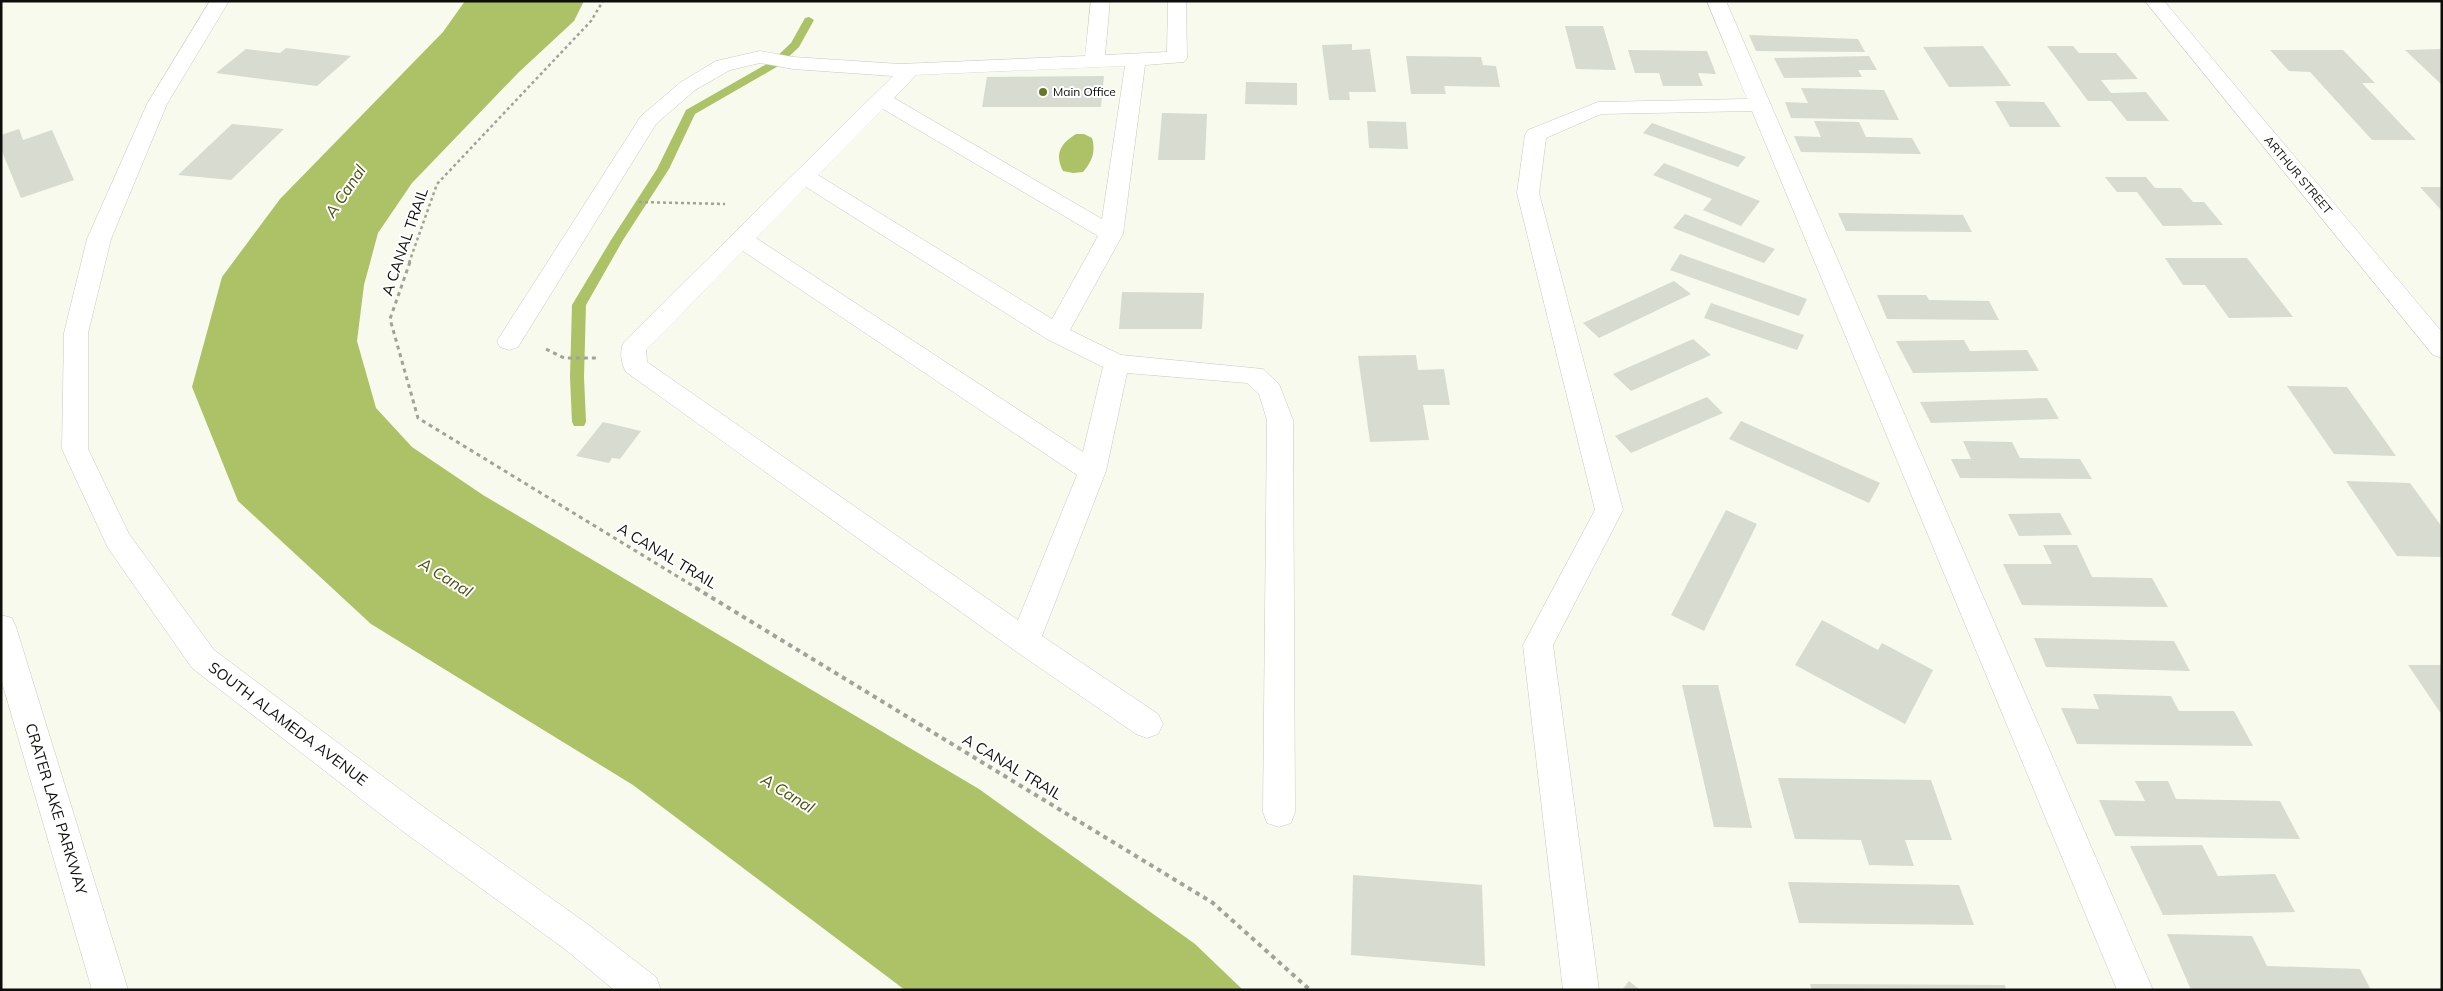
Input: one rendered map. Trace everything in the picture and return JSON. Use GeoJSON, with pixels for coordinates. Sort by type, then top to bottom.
{"type":"FeatureCollection","features":[{"type":"Feature","properties":{"kind":"street","name":"SOUTH ALAMEDA AVENUE"},"geometry":{"type":"LineString","coordinates":[[220,1],[157,104],[99,238],[76,333],[74,448],[118,540],[203,659],[413,819],[578,938],[643,990]]}},
{"type":"Feature","properties":{"kind":"street"},"geometry":{"type":"LineString","coordinates":[[1094,62],[1101,1]]}},
{"type":"Feature","properties":{"kind":"street"},"geometry":{"type":"LineString","coordinates":[[509,342],[648,120],[688,86],[723,65],[760,57],[794,63],[912,69],[1177,58],[1177,1]]}},
{"type":"Feature","properties":{"kind":"street"},"geometry":{"type":"LineString","coordinates":[[1716,1],[2135,990]]}},
{"type":"Feature","properties":{"kind":"street","name":"ARTHUR STREET"},"geometry":{"type":"LineString","coordinates":[[2154,1],[2442,350]]}},
{"type":"Feature","properties":{"kind":"street"},"geometry":{"type":"LineString","coordinates":[[1056,333],[1111,234],[1136,60]]}},
{"type":"Feature","properties":{"kind":"street"},"geometry":{"type":"LineString","coordinates":[[912,69],[633,348],[635,366],[1025,641],[1147,724]]}},
{"type":"Feature","properties":{"kind":"street"},"geometry":{"type":"LineString","coordinates":[[881,99],[1111,234]]}},
{"type":"Feature","properties":{"kind":"street"},"geometry":{"type":"LineString","coordinates":[[1581,990],[1538,645],[1609,510],[1528,193],[1536,135],[1598,108],[1759,105]]}},
{"type":"Feature","properties":{"kind":"street"},"geometry":{"type":"LineString","coordinates":[[804,176],[1056,333],[1117,363],[1254,375],[1270,390],[1280,420],[1279,812]]}},
{"type":"Feature","properties":{"kind":"street"},"geometry":{"type":"LineString","coordinates":[[742,238],[1092,471]]}},
{"type":"Feature","properties":{"kind":"street"},"geometry":{"type":"LineString","coordinates":[[1025,641],[1092,471],[1117,363]]}},
{"type":"Feature","properties":{"kind":"street","name":"CRATER LAKE PARKWAY"},"geometry":{"type":"LineString","coordinates":[[1,627],[110,990]]}},
{"type":"Feature","properties":{"kind":"path","name":"A CANAL TRAIL"},"geometry":{"type":"LineString","coordinates":[[603,1],[591,21],[437,184],[390,319],[418,418],[1213,903],[1310,990]]}},
{"type":"Feature","properties":{"kind":"path"},"geometry":{"type":"LineString","coordinates":[[634,202],[776,204]]}},
{"type":"Feature","properties":{"kind":"path"},"geometry":{"type":"LineString","coordinates":[[564,358],[592,358]]}},
{"type":"Feature","properties":{"kind":"water","name":"A Canal"},"geometry":{"type":"Polygon","coordinates":[[[465,1],[584,1],[574,21],[519,72],[412,183],[378,233],[364,285],[357,341],[376,408],[412,447],[483,495],[979,789],[1195,944],[1243,990],[905,990],[633,785],[371,624],[238,501],[192,387],[222,277],[280,199],[443,32],[465,1]]]}},
{"type":"Feature","properties":{"kind":"water"},"geometry":{"type":"Polygon","coordinates":[[[1076,134],[1084,134],[1092,138],[1094,148],[1092,156],[1083,172],[1063,171],[1059,159],[1060,150],[1066,141],[1076,134]]]}},
{"type":"Feature","properties":{"kind":"building"},"geometry":{"type":"Polygon","coordinates":[[[1565,26],[1603,26],[1616,70],[1576,69],[1565,26]]]}},
{"type":"Feature","properties":{"kind":"building"},"geometry":{"type":"Polygon","coordinates":[[[1749,35],[1858,39],[1865,52],[1756,51],[1749,35]]]}},
{"type":"Feature","properties":{"kind":"building"},"geometry":{"type":"Polygon","coordinates":[[[1352,44],[1352,50],[1370,49],[1376,92],[1349,92],[1350,100],[1329,100],[1322,45],[1352,44]]]}},
{"type":"Feature","properties":{"kind":"building"},"geometry":{"type":"Polygon","coordinates":[[[1983,46],[2011,86],[1949,87],[1923,47],[1983,46]]]}},
{"type":"Feature","properties":{"kind":"building"},"geometry":{"type":"Polygon","coordinates":[[[2047,46],[2073,46],[2079,53],[2116,53],[2138,79],[2101,80],[2111,93],[2146,92],[2169,121],[2127,121],[2111,101],[2088,101],[2047,46]]]}},
{"type":"Feature","properties":{"kind":"building"},"geometry":{"type":"Polygon","coordinates":[[[286,48],[351,56],[317,86],[216,73],[246,49],[280,53],[286,48]]]}},
{"type":"Feature","properties":{"kind":"building"},"geometry":{"type":"Polygon","coordinates":[[[2442,49],[2442,85],[2405,50],[2442,49]]]}},
{"type":"Feature","properties":{"kind":"building"},"geometry":{"type":"Polygon","coordinates":[[[1628,50],[1707,51],[1716,74],[1698,73],[1703,86],[1663,86],[1659,73],[1635,73],[1628,50]]]}},
{"type":"Feature","properties":{"kind":"building"},"geometry":{"type":"Polygon","coordinates":[[[2270,50],[2343,50],[2375,83],[2362,83],[2416,140],[2372,140],[2310,72],[2289,71],[2270,50]]]}},
{"type":"Feature","properties":{"kind":"building"},"geometry":{"type":"Polygon","coordinates":[[[1406,56],[1481,57],[1483,65],[1496,66],[1500,87],[1444,86],[1446,94],[1411,94],[1406,56]]]}},
{"type":"Feature","properties":{"kind":"building"},"geometry":{"type":"Polygon","coordinates":[[[1869,56],[1877,70],[1858,70],[1862,77],[1784,78],[1774,58],[1869,56]]]}},
{"type":"Feature","properties":{"kind":"building","name":"Main Office"},"geometry":{"type":"Polygon","coordinates":[[[1104,76],[1101,107],[982,107],[987,77],[1104,76]]]}},
{"type":"Feature","properties":{"kind":"building"},"geometry":{"type":"Polygon","coordinates":[[[1246,82],[1297,83],[1297,105],[1245,104],[1246,82]]]}},
{"type":"Feature","properties":{"kind":"building"},"geometry":{"type":"Polygon","coordinates":[[[1801,88],[1884,90],[1899,120],[1791,118],[1785,102],[1808,103],[1801,88]]]}},
{"type":"Feature","properties":{"kind":"building"},"geometry":{"type":"Polygon","coordinates":[[[1995,101],[2044,102],[2061,127],[2010,127],[1995,101]]]}},
{"type":"Feature","properties":{"kind":"building"},"geometry":{"type":"Polygon","coordinates":[[[1162,113],[1207,114],[1205,160],[1158,160],[1162,113]]]}},
{"type":"Feature","properties":{"kind":"building"},"geometry":{"type":"Polygon","coordinates":[[[1367,121],[1406,122],[1408,149],[1369,148],[1367,121]]]}},
{"type":"Feature","properties":{"kind":"building"},"geometry":{"type":"Polygon","coordinates":[[[1814,121],[1859,122],[1866,137],[1912,138],[1921,154],[1801,152],[1794,136],[1821,137],[1814,121]]]}},
{"type":"Feature","properties":{"kind":"building"},"geometry":{"type":"Polygon","coordinates":[[[1652,123],[1746,157],[1738,167],[1643,133],[1652,123]]]}},
{"type":"Feature","properties":{"kind":"building"},"geometry":{"type":"Polygon","coordinates":[[[232,124],[284,129],[231,180],[178,175],[232,124]]]}},
{"type":"Feature","properties":{"kind":"building"},"geometry":{"type":"Polygon","coordinates":[[[19,129],[23,140],[52,130],[74,180],[21,198],[1,149],[1,135],[19,129]]]}},
{"type":"Feature","properties":{"kind":"building"},"geometry":{"type":"Polygon","coordinates":[[[1664,163],[1760,201],[1741,226],[1703,210],[1712,199],[1653,175],[1664,163]]]}},
{"type":"Feature","properties":{"kind":"building"},"geometry":{"type":"Polygon","coordinates":[[[2105,177],[2146,177],[2155,188],[2181,188],[2193,202],[2204,202],[2223,225],[2163,226],[2137,192],[2117,192],[2105,177]]]}},
{"type":"Feature","properties":{"kind":"building"},"geometry":{"type":"Polygon","coordinates":[[[2420,187],[2442,187],[2442,211],[2420,187]]]}},
{"type":"Feature","properties":{"kind":"building"},"geometry":{"type":"Polygon","coordinates":[[[1838,213],[1963,215],[1972,232],[1846,231],[1838,213]]]}},
{"type":"Feature","properties":{"kind":"building"},"geometry":{"type":"Polygon","coordinates":[[[1685,214],[1775,249],[1764,263],[1673,228],[1685,214]]]}},
{"type":"Feature","properties":{"kind":"building"},"geometry":{"type":"Polygon","coordinates":[[[1680,254],[1807,299],[1799,316],[1670,270],[1680,254]]]}},
{"type":"Feature","properties":{"kind":"building"},"geometry":{"type":"Polygon","coordinates":[[[2165,258],[2247,258],[2293,317],[2229,318],[2205,285],[2183,285],[2165,258]]]}},
{"type":"Feature","properties":{"kind":"building"},"geometry":{"type":"Polygon","coordinates":[[[1674,281],[1691,294],[1599,338],[1583,323],[1674,281]]]}},
{"type":"Feature","properties":{"kind":"building"},"geometry":{"type":"Polygon","coordinates":[[[1122,292],[1204,293],[1202,329],[1119,329],[1122,292]]]}},
{"type":"Feature","properties":{"kind":"building"},"geometry":{"type":"Polygon","coordinates":[[[1877,295],[1926,295],[1929,300],[1989,301],[1999,320],[1887,319],[1877,295]]]}},
{"type":"Feature","properties":{"kind":"building"},"geometry":{"type":"Polygon","coordinates":[[[1711,303],[1804,335],[1797,350],[1704,318],[1711,303]]]}},
{"type":"Feature","properties":{"kind":"building"},"geometry":{"type":"Polygon","coordinates":[[[1693,339],[1711,355],[1631,391],[1613,374],[1693,339]]]}},
{"type":"Feature","properties":{"kind":"building"},"geometry":{"type":"Polygon","coordinates":[[[1964,340],[1970,351],[2027,350],[2039,371],[1913,373],[1896,341],[1964,340]]]}},
{"type":"Feature","properties":{"kind":"building"},"geometry":{"type":"Polygon","coordinates":[[[1416,355],[1418,370],[1444,369],[1450,405],[1423,405],[1429,440],[1370,442],[1358,356],[1416,355]]]}},
{"type":"Feature","properties":{"kind":"building"},"geometry":{"type":"Polygon","coordinates":[[[2287,386],[2347,387],[2396,456],[2334,454],[2287,386]]]}},
{"type":"Feature","properties":{"kind":"building"},"geometry":{"type":"Polygon","coordinates":[[[1707,397],[1723,413],[1631,453],[1615,436],[1707,397]]]}},
{"type":"Feature","properties":{"kind":"building"},"geometry":{"type":"Polygon","coordinates":[[[2047,398],[2059,419],[1931,423],[1920,402],[2047,398]]]}},
{"type":"Feature","properties":{"kind":"building"},"geometry":{"type":"Polygon","coordinates":[[[1741,421],[1880,483],[1869,503],[1729,439],[1741,421]]]}},
{"type":"Feature","properties":{"kind":"building"},"geometry":{"type":"Polygon","coordinates":[[[603,422],[641,431],[620,459],[612,458],[609,463],[576,456],[603,422]]]}},
{"type":"Feature","properties":{"kind":"building"},"geometry":{"type":"Polygon","coordinates":[[[1963,441],[2012,442],[2020,458],[2080,459],[2092,479],[1960,478],[1951,459],[1971,459],[1963,441]]]}},
{"type":"Feature","properties":{"kind":"building"},"geometry":{"type":"Polygon","coordinates":[[[2346,481],[2410,483],[2442,527],[2442,557],[2397,556],[2346,481]]]}},
{"type":"Feature","properties":{"kind":"building"},"geometry":{"type":"Polygon","coordinates":[[[1726,510],[1757,524],[1704,631],[1671,615],[1726,510]]]}},
{"type":"Feature","properties":{"kind":"building"},"geometry":{"type":"Polygon","coordinates":[[[2060,513],[2072,535],[2019,536],[2008,514],[2060,513]]]}},
{"type":"Feature","properties":{"kind":"building"},"geometry":{"type":"Polygon","coordinates":[[[2043,545],[2077,545],[2092,577],[2152,578],[2168,607],[2022,605],[2003,564],[2052,564],[2043,545]]]}},
{"type":"Feature","properties":{"kind":"building"},"geometry":{"type":"Polygon","coordinates":[[[1822,620],[1878,650],[1882,643],[1933,670],[1905,724],[1795,665],[1822,620]]]}},
{"type":"Feature","properties":{"kind":"building"},"geometry":{"type":"Polygon","coordinates":[[[2034,638],[2174,641],[2190,671],[2046,667],[2034,638]]]}},
{"type":"Feature","properties":{"kind":"building"},"geometry":{"type":"Polygon","coordinates":[[[2408,665],[2442,665],[2442,715],[2408,665]]]}},
{"type":"Feature","properties":{"kind":"building"},"geometry":{"type":"Polygon","coordinates":[[[1682,685],[1718,685],[1752,828],[1714,827],[1682,685]]]}},
{"type":"Feature","properties":{"kind":"building"},"geometry":{"type":"Polygon","coordinates":[[[2093,694],[2171,696],[2179,711],[2234,711],[2253,746],[2077,744],[2061,708],[2099,709],[2093,694]]]}},
{"type":"Feature","properties":{"kind":"building"},"geometry":{"type":"Polygon","coordinates":[[[1778,778],[1931,780],[1952,840],[1905,840],[1914,866],[1869,865],[1861,840],[1795,839],[1778,778]]]}},
{"type":"Feature","properties":{"kind":"building"},"geometry":{"type":"Polygon","coordinates":[[[2135,781],[2168,781],[2176,799],[2280,801],[2300,839],[2115,836],[2099,800],[2145,801],[2135,781]]]}},
{"type":"Feature","properties":{"kind":"building"},"geometry":{"type":"Polygon","coordinates":[[[2202,845],[2218,876],[2275,874],[2295,912],[2163,915],[2130,846],[2202,845]]]}},
{"type":"Feature","properties":{"kind":"building"},"geometry":{"type":"Polygon","coordinates":[[[1353,875],[1482,885],[1485,966],[1351,955],[1353,875]]]}},
{"type":"Feature","properties":{"kind":"building"},"geometry":{"type":"Polygon","coordinates":[[[1788,882],[1959,885],[1974,925],[1799,923],[1788,882]]]}},
{"type":"Feature","properties":{"kind":"building"},"geometry":{"type":"Polygon","coordinates":[[[2167,934],[2252,936],[2267,966],[2360,969],[2371,990],[2191,990],[2167,934]]]}},
{"type":"Feature","properties":{"kind":"building"},"geometry":{"type":"Polygon","coordinates":[[[1629,981],[1640,990],[1622,990],[1629,981]]]}},
{"type":"Feature","properties":{"kind":"building"},"geometry":{"type":"Polygon","coordinates":[[[1810,984],[2005,985],[2006,990],[1812,990],[1810,984]]]}},
{"type":"Feature","properties":{"kind":"waterway"},"geometry":{"type":"LineString","coordinates":[[579,422],[577,377],[579,305],[617,240],[663,169],[690,112],[776,63],[795,45],[809,20]]}},
{"type":"Feature","properties":{"kind":"place","name":"Main Office"},"geometry":{"type":"Point","coordinates":[1043,92]}}]}
